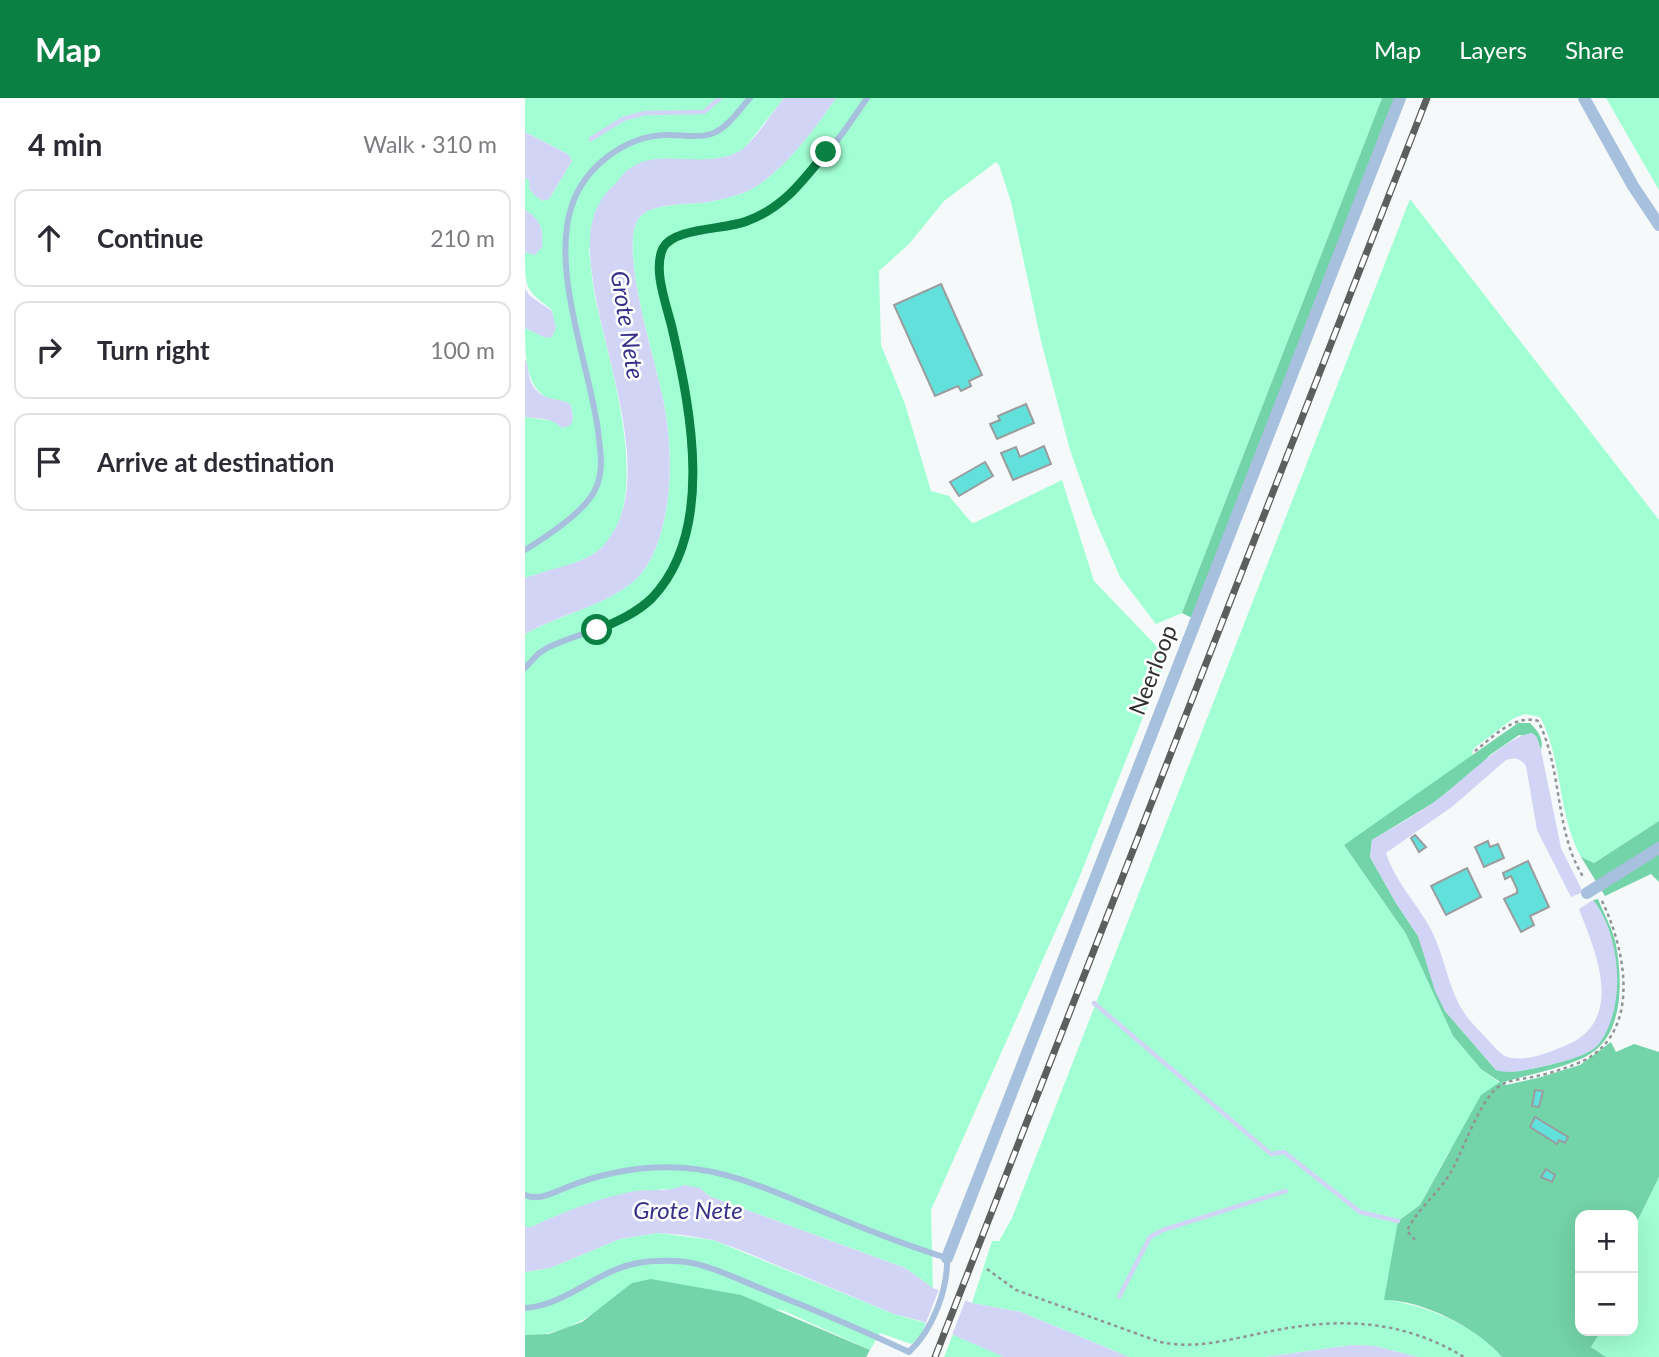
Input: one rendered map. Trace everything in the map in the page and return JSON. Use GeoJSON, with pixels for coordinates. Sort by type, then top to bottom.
{"type":"FeatureCollection","features":[{"type":"Feature","properties":{"kind":"street","name":"Neerloop"},"geometry":{"type":"LineString","coordinates":[[947,1258],[1400,98]]}},
{"type":"Feature","properties":{"kind":"street"},"geometry":{"type":"LineString","coordinates":[[1584,98],[1633,186],[1659,225]]}},
{"type":"Feature","properties":{"kind":"street"},"geometry":{"type":"LineString","coordinates":[[1591,890],[1659,848]]}},
{"type":"Feature","properties":{"kind":"lane"},"geometry":{"type":"LineString","coordinates":[[525,550],[583,507],[594,492],[602,472],[595,407],[584,365],[564,244],[572,205],[584,181],[606,157],[632,141],[649,136],[713,134],[730,121],[750,98]]}},
{"type":"Feature","properties":{"kind":"lane"},"geometry":{"type":"LineString","coordinates":[[525,668],[547,648],[615,622],[643,606],[669,576],[679,554],[691,510],[693,454],[680,364],[660,274],[662,250],[675,237],[748,221],[765,214],[784,201],[804,181],[867,98]]}},
{"type":"Feature","properties":{"kind":"lane"},"geometry":{"type":"LineString","coordinates":[[525,1195],[540,1197],[578,1182],[621,1171],[688,1168],[716,1173],[762,1188],[902,1245],[947,1258],[942,1290],[929,1326],[921,1342],[909,1352],[827,1316],[690,1262],[640,1262],[620,1267],[557,1300],[540,1307],[525,1308]]}},
{"type":"Feature","properties":{"kind":"path"},"geometry":{"type":"LineString","coordinates":[[1415,1240],[1407,1231],[1411,1222],[1437,1193],[1451,1171],[1491,1094],[1503,1084],[1540,1076],[1584,1060],[1608,1042],[1621,1011],[1624,981],[1616,932],[1574,859],[1538,721],[1530,718],[1518,720],[1475,751]]}},
{"type":"Feature","properties":{"kind":"path"},"geometry":{"type":"LineString","coordinates":[[987,1269],[1016,1290],[1177,1346],[1215,1343],[1319,1325],[1364,1325],[1408,1330],[1464,1357]]}},
{"type":"Feature","properties":{"kind":"green space"},"geometry":{"type":"Polygon","coordinates":[[[525,98],[784,98],[744,149],[723,159],[697,161],[589,249],[595,297],[624,432],[627,469],[624,503],[614,532],[595,553],[570,565],[525,578],[525,417],[555,421],[573,418],[571,405],[547,398],[538,390],[527,365],[525,328],[531,331],[555,328],[552,310],[536,297],[526,281],[525,252],[535,255],[541,243],[542,231],[536,219],[525,210],[525,178],[530,180],[534,195],[549,199],[572,161],[568,154],[525,132],[525,98]]]}},
{"type":"Feature","properties":{"kind":"green space"},"geometry":{"type":"Polygon","coordinates":[[[836,98],[1382,98],[1182,613],[1156,624],[1120,577],[1093,515],[1070,450],[1041,341],[1011,202],[999,165],[996,162],[944,201],[909,244],[879,271],[881,345],[905,404],[931,491],[949,496],[974,523],[1062,480],[1094,581],[1167,657],[1077,883],[931,1210],[933,1288],[905,1268],[709,1196],[700,1188],[664,1189],[612,1199],[525,1227],[525,634],[622,590],[640,575],[649,562],[661,533],[670,478],[668,430],[636,284],[633,239],[636,223],[641,216],[658,207],[709,202],[753,188],[767,179],[793,153],[836,98]]]}},
{"type":"Feature","properties":{"kind":"green space"},"geometry":{"type":"Polygon","coordinates":[[[1382,98],[1396,98],[1192,618],[1182,613],[1382,98]]]}},
{"type":"Feature","properties":{"kind":"green space"},"geometry":{"type":"Polygon","coordinates":[[[1606,98],[1659,98],[1659,190],[1606,98]]]}},
{"type":"Feature","properties":{"kind":"green space"},"geometry":{"type":"Polygon","coordinates":[[[1410,199],[1659,520],[1659,821],[1594,863],[1581,857],[1568,823],[1547,734],[1540,717],[1525,714],[1514,718],[1473,749],[1472,757],[1344,845],[1406,934],[1453,1036],[1481,1069],[1500,1083],[1449,1152],[1420,1205],[1398,1221],[1390,1300],[1436,1313],[1465,1327],[1502,1357],[1418,1357],[1375,1346],[1352,1345],[1265,1357],[1129,1357],[1021,1312],[972,1303],[992,1241],[999,1241],[1012,1218],[1410,199]]]}},
{"type":"Feature","properties":{"kind":"green space"},"geometry":{"type":"Polygon","coordinates":[[[1518,723],[1530,723],[1536,729],[1541,739],[1541,750],[1536,736],[1519,735],[1490,755],[1433,803],[1372,840],[1370,857],[1418,936],[1445,1011],[1496,1070],[1525,1070],[1573,1058],[1592,1049],[1603,1036],[1612,999],[1614,959],[1609,930],[1593,900],[1598,899],[1615,939],[1620,975],[1618,1008],[1607,1037],[1585,1057],[1554,1069],[1501,1083],[1506,1085],[1580,1065],[1611,1042],[1616,1052],[1634,1044],[1659,1052],[1659,1177],[1638,1220],[1638,1210],[1575,1210],[1575,1336],[1598,1336],[1591,1347],[1606,1357],[1502,1357],[1479,1336],[1432,1310],[1384,1300],[1398,1221],[1420,1205],[1481,1095],[1500,1082],[1481,1069],[1453,1036],[1406,934],[1344,845],[1518,723]]]}},
{"type":"Feature","properties":{"kind":"green space"},"geometry":{"type":"Polygon","coordinates":[[[1659,821],[1659,882],[1651,874],[1605,896],[1581,857],[1594,863],[1659,821]]]}},
{"type":"Feature","properties":{"kind":"green space"},"geometry":{"type":"Polygon","coordinates":[[[1659,1177],[1659,1357],[1606,1357],[1591,1347],[1598,1336],[1638,1336],[1638,1220],[1659,1177]]]}},
{"type":"Feature","properties":{"kind":"green space"},"geometry":{"type":"Polygon","coordinates":[[[658,1233],[713,1240],[894,1314],[926,1323],[914,1343],[880,1333],[870,1350],[784,1311],[632,1283],[596,1312],[570,1327],[556,1332],[525,1335],[525,1272],[550,1268],[620,1239],[658,1233]]]}},
{"type":"Feature","properties":{"kind":"green space"},"geometry":{"type":"Polygon","coordinates":[[[651,1279],[741,1295],[870,1350],[866,1357],[525,1357],[525,1335],[549,1334],[582,1322],[632,1283],[651,1279]]]}},
{"type":"Feature","properties":{"kind":"green space"},"geometry":{"type":"Polygon","coordinates":[[[953,1334],[1004,1357],[944,1357],[953,1334]]]}},
{"type":"Feature","properties":{"kind":"water","name":"Grote Nete"},"geometry":{"type":"Polygon","coordinates":[[[784,98],[836,98],[793,154],[767,179],[753,188],[709,202],[658,207],[641,216],[636,223],[633,260],[636,284],[663,399],[669,446],[670,478],[666,510],[653,555],[640,575],[622,590],[525,634],[525,578],[578,561],[598,551],[615,529],[625,502],[628,472],[626,438],[591,265],[590,237],[596,210],[603,196],[626,172],[643,162],[656,159],[712,159],[740,151],[757,134],[784,98]]]}},
{"type":"Feature","properties":{"kind":"water"},"geometry":{"type":"Polygon","coordinates":[[[525,132],[568,154],[572,161],[549,199],[543,201],[534,195],[529,188],[529,180],[525,178],[525,132]]]}},
{"type":"Feature","properties":{"kind":"water"},"geometry":{"type":"Polygon","coordinates":[[[525,210],[535,217],[541,230],[542,247],[535,255],[525,252],[525,210]]]}},
{"type":"Feature","properties":{"kind":"water"},"geometry":{"type":"Polygon","coordinates":[[[525,289],[530,296],[552,311],[556,328],[552,337],[546,338],[525,328],[525,289]]]}},
{"type":"Feature","properties":{"kind":"water"},"geometry":{"type":"Polygon","coordinates":[[[525,359],[531,383],[537,391],[571,405],[571,425],[562,428],[549,420],[525,417],[525,359]]]}},
{"type":"Feature","properties":{"kind":"water"},"geometry":{"type":"Polygon","coordinates":[[[1532,733],[1536,736],[1541,750],[1561,848],[1583,892],[1571,897],[1537,830],[1526,766],[1517,759],[1506,760],[1453,806],[1386,853],[1395,873],[1434,937],[1454,993],[1465,1014],[1497,1050],[1511,1058],[1529,1058],[1560,1048],[1581,1037],[1593,1024],[1600,1009],[1600,975],[1579,909],[1593,900],[1602,915],[1615,951],[1617,991],[1614,1011],[1599,1044],[1573,1058],[1508,1072],[1496,1070],[1445,1011],[1435,991],[1418,936],[1370,857],[1372,840],[1433,803],[1509,742],[1532,733]]]}},
{"type":"Feature","properties":{"kind":"water"},"geometry":{"type":"Polygon","coordinates":[[[684,1185],[700,1188],[709,1196],[905,1268],[933,1288],[972,1303],[1021,1312],[1129,1357],[1004,1357],[921,1321],[894,1314],[743,1251],[713,1240],[683,1235],[658,1233],[620,1239],[550,1268],[525,1272],[525,1227],[617,1195],[684,1185]]]}},
{"type":"Feature","properties":{"kind":"water"},"geometry":{"type":"Polygon","coordinates":[[[1352,1345],[1375,1346],[1418,1357],[1265,1357],[1352,1345]]]}},
{"type":"Feature","properties":{"kind":"pier"},"geometry":{"type":"Polygon","coordinates":[[[939,1289],[966,1299],[952,1335],[925,1325],[939,1289]]]}},
{"type":"Feature","properties":{"kind":"building"},"geometry":{"type":"Polygon","coordinates":[[[941,284],[982,375],[969,381],[971,386],[961,391],[958,386],[935,396],[894,305],[941,284]]]}},
{"type":"Feature","properties":{"kind":"building"},"geometry":{"type":"Polygon","coordinates":[[[1026,404],[1034,423],[997,439],[990,424],[1000,420],[998,416],[1026,404]]]}},
{"type":"Feature","properties":{"kind":"building"},"geometry":{"type":"Polygon","coordinates":[[[1044,446],[1051,464],[1013,480],[1001,453],[1016,447],[1020,457],[1044,446]]]}},
{"type":"Feature","properties":{"kind":"building"},"geometry":{"type":"Polygon","coordinates":[[[985,462],[993,476],[959,496],[950,482],[985,462]]]}},
{"type":"Feature","properties":{"kind":"building"},"geometry":{"type":"Polygon","coordinates":[[[1415,835],[1426,847],[1419,852],[1411,838],[1415,835]]]}},
{"type":"Feature","properties":{"kind":"building"},"geometry":{"type":"Polygon","coordinates":[[[1488,841],[1490,847],[1498,844],[1504,858],[1484,867],[1475,847],[1488,841]]]}},
{"type":"Feature","properties":{"kind":"building"},"geometry":{"type":"Polygon","coordinates":[[[1528,861],[1549,907],[1530,916],[1534,925],[1521,932],[1504,899],[1517,893],[1517,889],[1511,876],[1505,879],[1503,873],[1528,861]]]}},
{"type":"Feature","properties":{"kind":"building"},"geometry":{"type":"Polygon","coordinates":[[[1467,868],[1481,897],[1446,915],[1431,886],[1467,868]]]}},
{"type":"Feature","properties":{"kind":"building"},"geometry":{"type":"Polygon","coordinates":[[[1535,1090],[1543,1091],[1539,1107],[1532,1106],[1535,1090]]]}},
{"type":"Feature","properties":{"kind":"building"},"geometry":{"type":"Polygon","coordinates":[[[1535,1117],[1568,1137],[1565,1143],[1559,1140],[1557,1144],[1530,1127],[1535,1117]]]}},
{"type":"Feature","properties":{"kind":"building"},"geometry":{"type":"Polygon","coordinates":[[[1546,1169],[1555,1175],[1552,1182],[1541,1177],[1546,1169]]]}},
{"type":"Feature","properties":{"kind":"waterway"},"geometry":{"type":"LineString","coordinates":[[591,139],[623,119],[645,113],[704,112],[720,98]]}},
{"type":"Feature","properties":{"kind":"waterway"},"geometry":{"type":"LineString","coordinates":[[1094,1003],[1271,1154],[1284,1152],[1360,1212],[1398,1221]]}},
{"type":"Feature","properties":{"kind":"waterway"},"geometry":{"type":"LineString","coordinates":[[1119,1297],[1150,1237],[1163,1230],[1286,1191]]}},
{"type":"Feature","properties":{"kind":"railway"},"geometry":{"type":"LineString","coordinates":[[935,1357],[1427,98]]}},
{"type":"Feature","properties":{"kind":"route"},"geometry":{"type":"LineString","coordinates":[[597,630],[643,606],[669,576],[679,554],[691,510],[693,454],[689,414],[660,274],[662,250],[675,237],[736,225],[765,214],[794,192],[826,152]]}}]}
